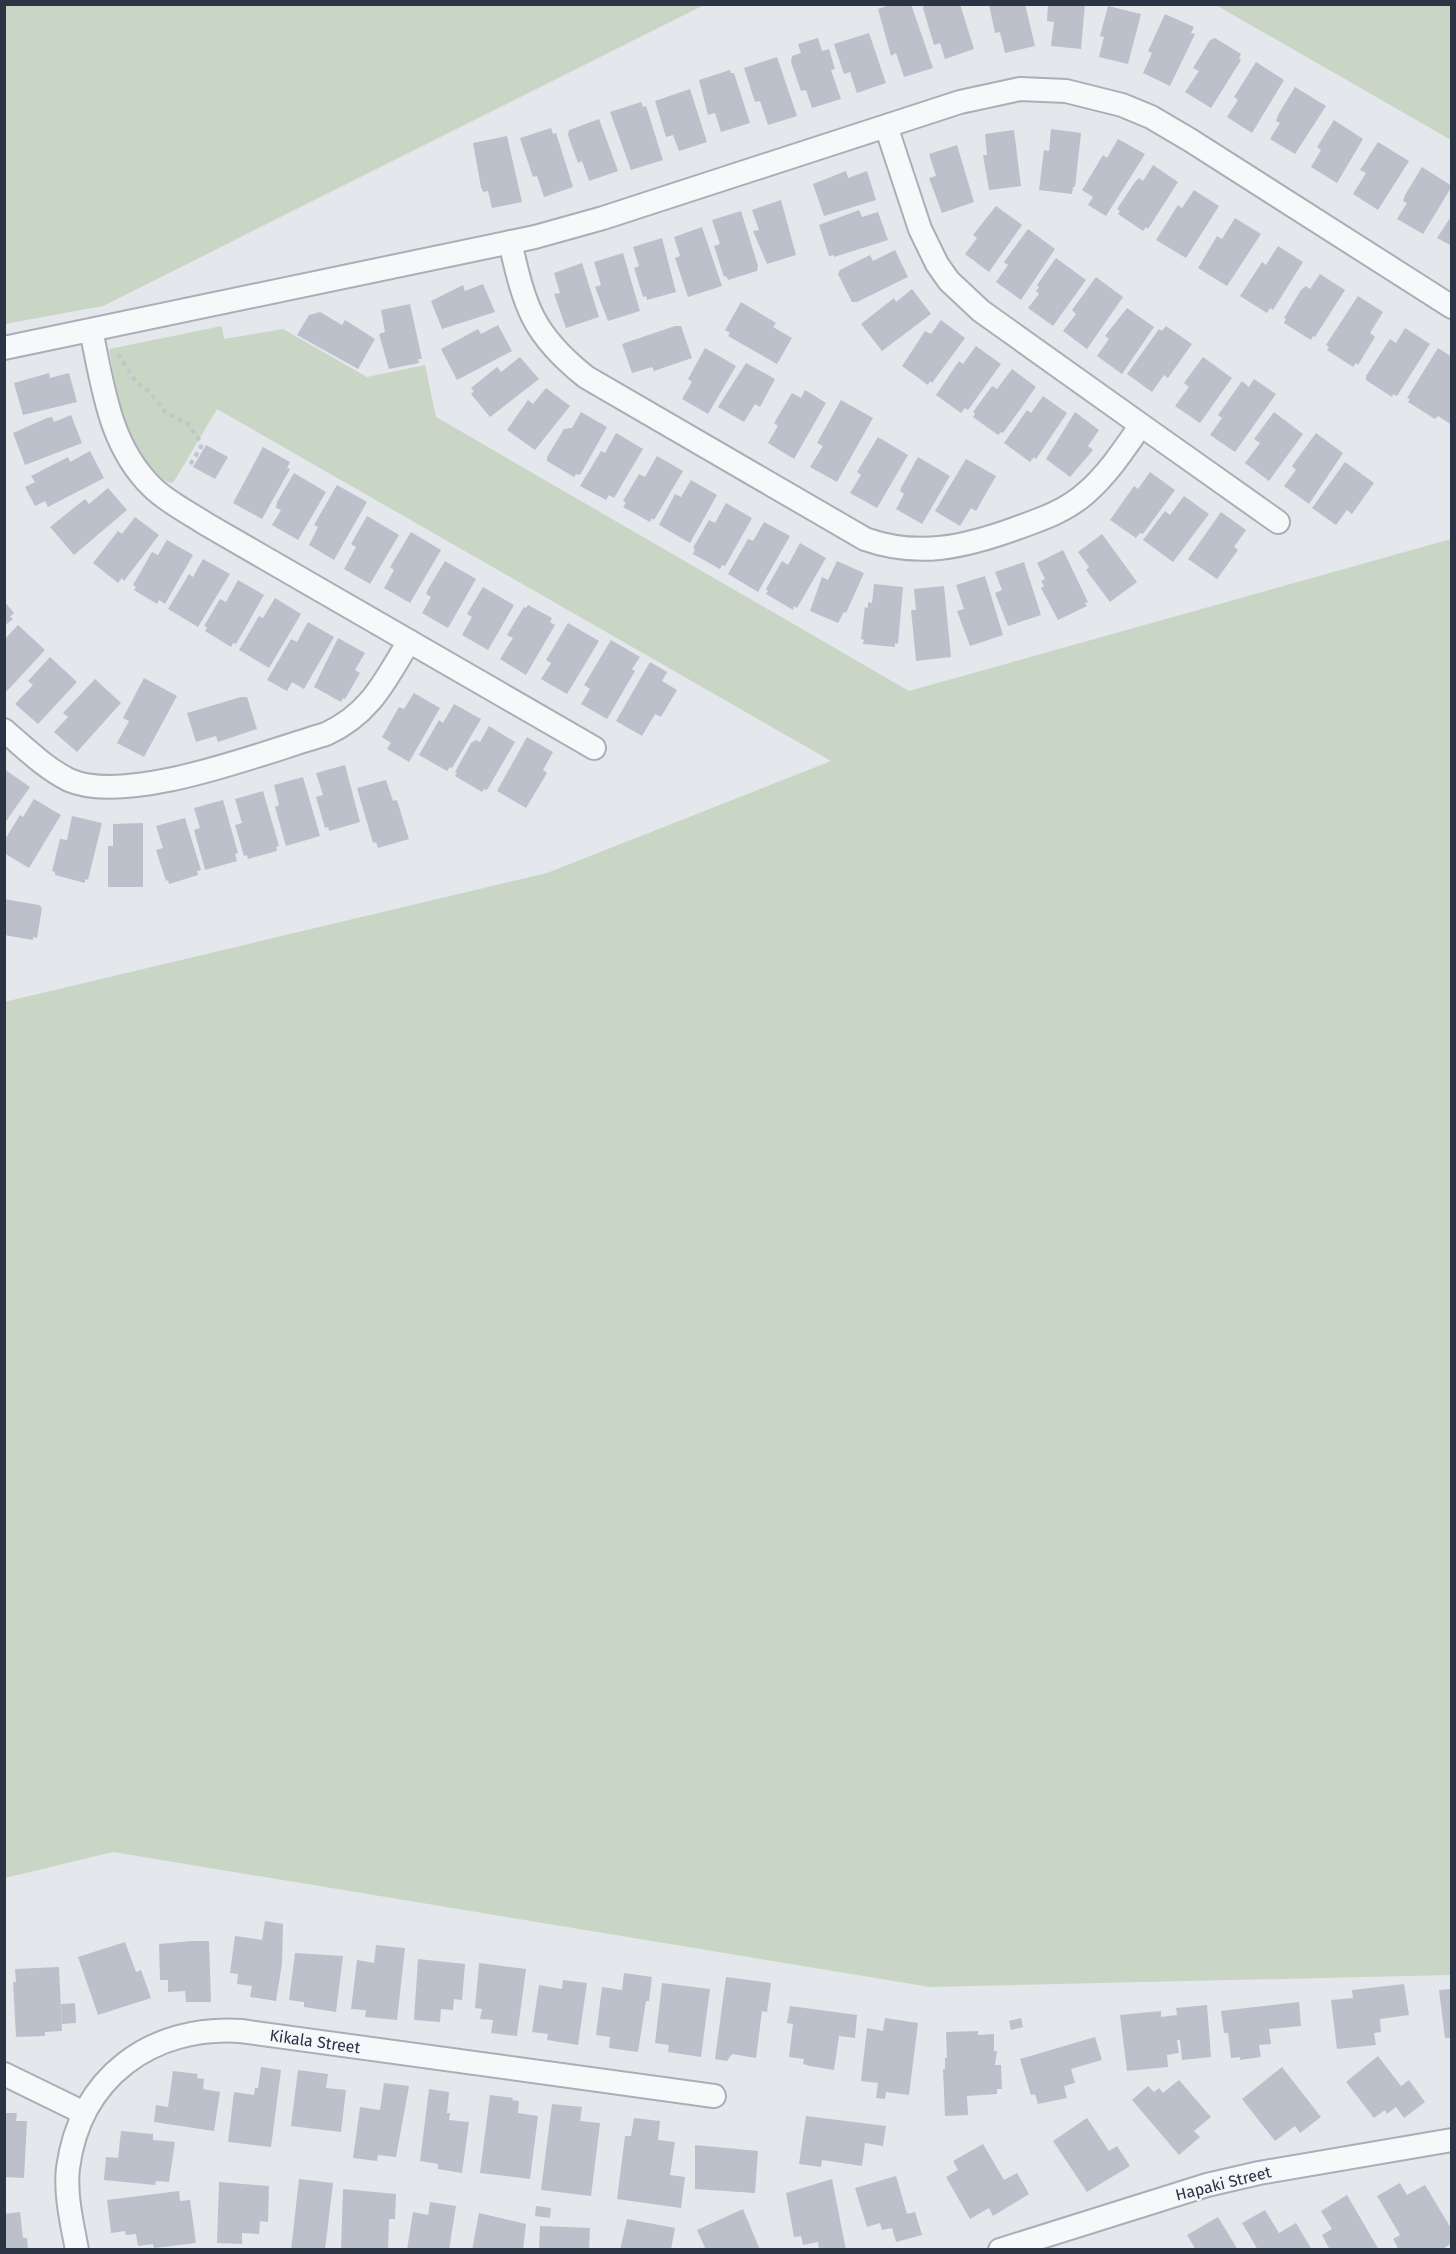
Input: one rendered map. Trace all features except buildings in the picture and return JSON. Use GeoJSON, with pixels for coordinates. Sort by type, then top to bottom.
{"type":"FeatureCollection","features":[{"type":"Feature","properties":{"kind":"street"},"geometry":{"type":"LineString","coordinates":[[4,348],[510,242],[603,218],[960,102],[1020,89],[1066,91],[1122,105],[1151,117],[1452,307]]}},
{"type":"Feature","properties":{"kind":"street"},"geometry":{"type":"LineString","coordinates":[[886,126],[924,239],[949,281],[981,311],[1278,522]]}},
{"type":"Feature","properties":{"kind":"street"},"geometry":{"type":"LineString","coordinates":[[510,242],[520,285],[533,320],[542,336],[586,377],[865,538],[885,546],[944,549],[997,535],[1052,516],[1074,502],[1098,481],[1142,425]]}},
{"type":"Feature","properties":{"kind":"street"},"geometry":{"type":"LineString","coordinates":[[91,330],[113,425],[122,447],[153,488],[206,524],[594,748]]}},
{"type":"Feature","properties":{"kind":"street"},"geometry":{"type":"LineString","coordinates":[[4,730],[51,769],[70,780],[102,788],[143,786],[326,734],[346,725],[373,700],[409,641]]}},
{"type":"Feature","properties":{"kind":"street","name":"Kikala Street"},"geometry":{"type":"LineString","coordinates":[[77,2250],[69,2204],[68,2169],[84,2113],[105,2082],[120,2066],[166,2039],[219,2029],[714,2096]]}},
{"type":"Feature","properties":{"kind":"street"},"geometry":{"type":"LineString","coordinates":[[4,2074],[84,2113]]}},
{"type":"Feature","properties":{"kind":"street","name":"Hapaki Street"},"geometry":{"type":"LineString","coordinates":[[1000,2250],[1207,2185],[1259,2173],[1452,2140]]}},
{"type":"Feature","properties":{"kind":"path"},"geometry":{"type":"LineString","coordinates":[[112,352],[122,357],[133,378],[150,392],[166,413],[187,423],[201,441],[201,447],[190,465]]}},
{"type":"Feature","properties":{"kind":"green space"},"geometry":{"type":"Polygon","coordinates":[[[5,4],[704,5],[103,306],[5,324],[5,4]]]}},
{"type":"Feature","properties":{"kind":"green space"},"geometry":{"type":"Polygon","coordinates":[[[1216,5],[1451,5],[1451,140],[1216,5]]]}},
{"type":"Feature","properties":{"kind":"green space"},"geometry":{"type":"Polygon","coordinates":[[[222,326],[224,339],[283,329],[367,377],[425,365],[436,417],[909,691],[1451,539],[1451,1975],[930,1987],[113,1852],[5,1878],[4,1002],[547,873],[831,761],[217,409],[173,483],[165,480],[143,457],[128,429],[118,398],[109,349],[222,326]]]}}]}
